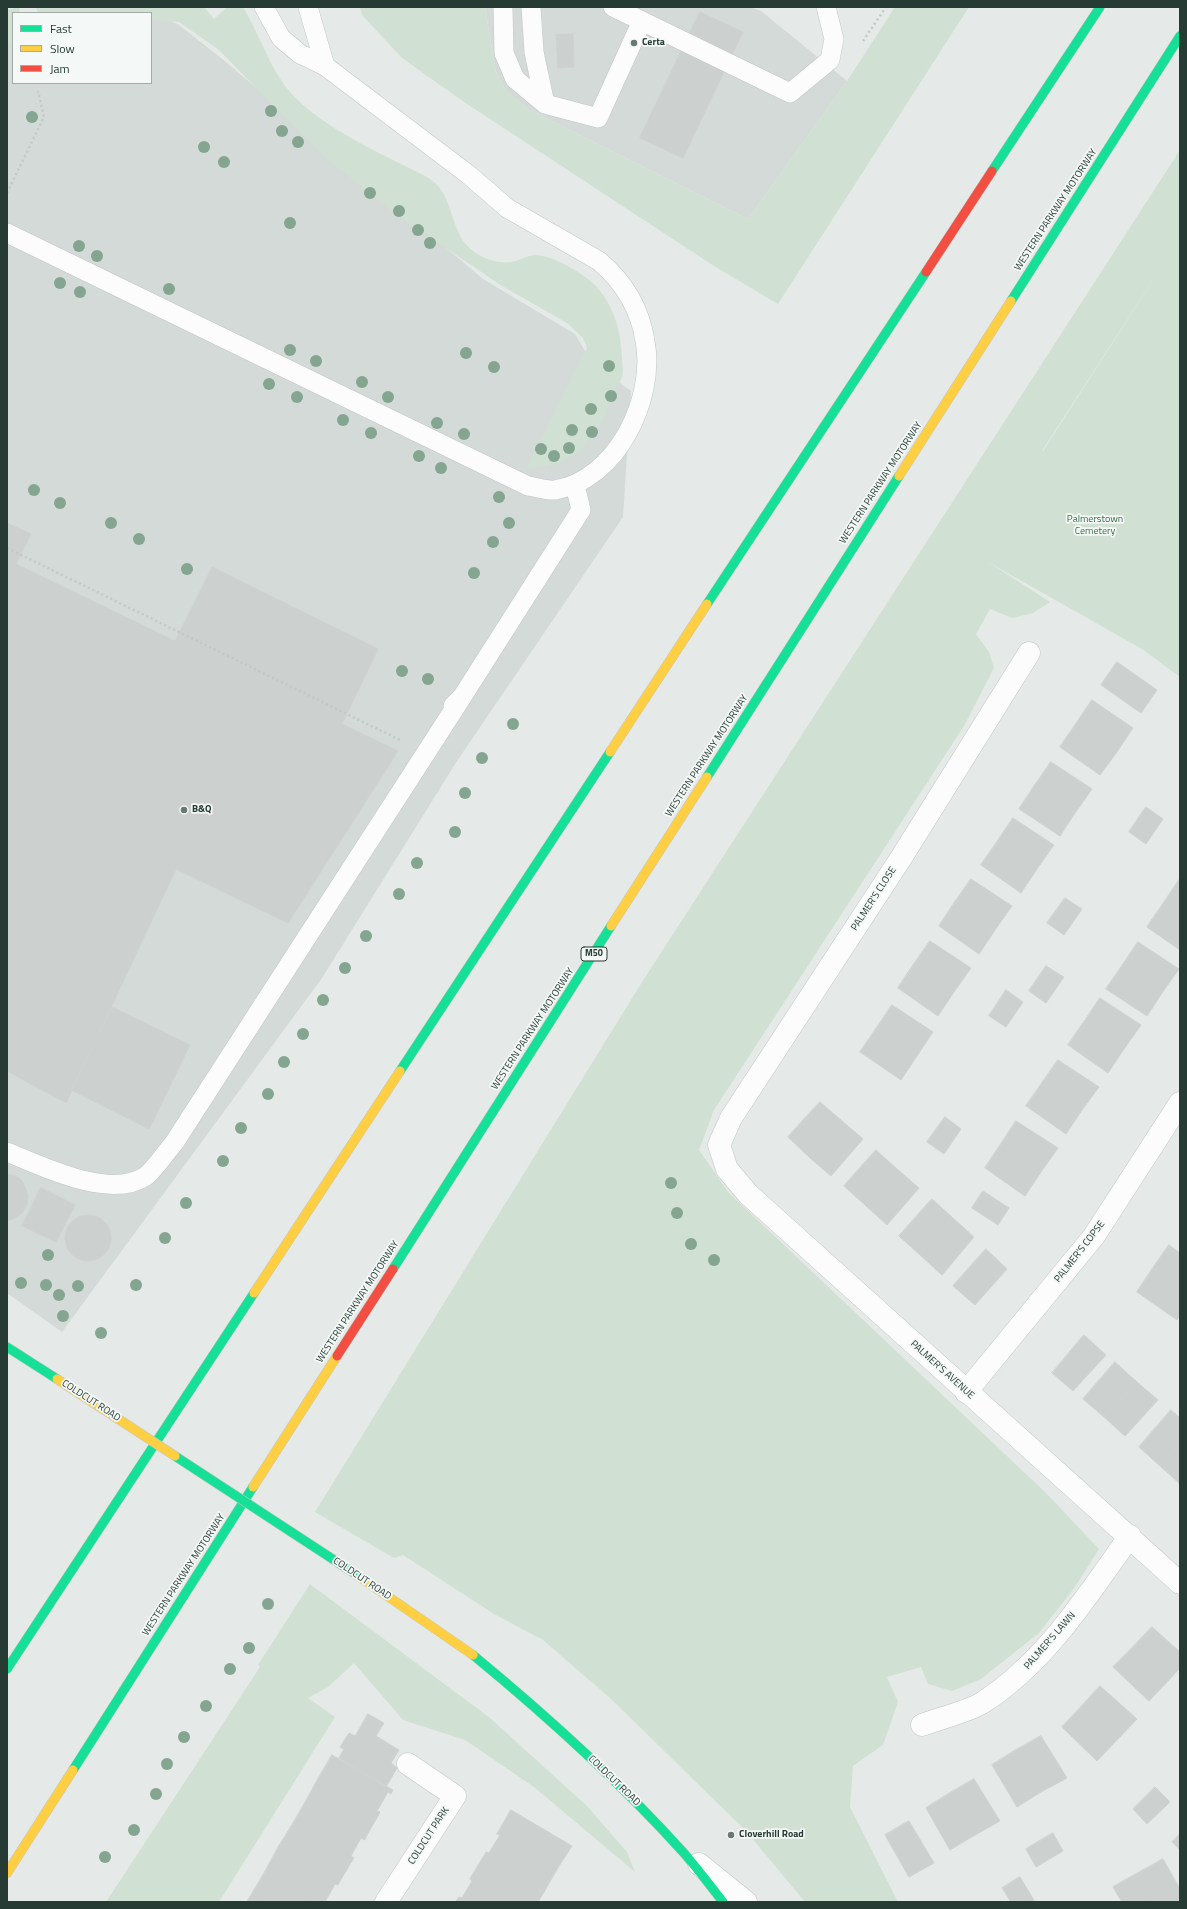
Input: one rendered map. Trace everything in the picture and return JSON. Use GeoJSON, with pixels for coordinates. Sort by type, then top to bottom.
{"type":"FeatureCollection","features":[{"type":"Feature","properties":{"kind":"main road"},"geometry":{"type":"LineString","coordinates":[[7,1669],[1100,7]]}},
{"type":"Feature","properties":{"kind":"main road","name":"WESTERN PARKWAY MOTORWAY"},"geometry":{"type":"LineString","coordinates":[[7,1872],[1180,36]]}},
{"type":"Feature","properties":{"kind":"main road","name":"COLDCUT ROAD"},"geometry":{"type":"LineString","coordinates":[[7,1347],[354,1573],[471,1653],[543,1713],[621,1787],[684,1852],[724,1902]]}},
{"type":"Feature","properties":{"kind":"street","name":"PALMER'S CLOSE"},"geometry":{"type":"LineString","coordinates":[[718,1145],[731,1118],[901,858],[1029,653]]}},
{"type":"Feature","properties":{"kind":"street","name":"PALMER'S COPSE"},"geometry":{"type":"LineString","coordinates":[[966,1392],[1094,1236],[1180,1103]]}},
{"type":"Feature","properties":{"kind":"street","name":"PALMER'S AVENUE"},"geometry":{"type":"LineString","coordinates":[[718,1145],[727,1170],[748,1194],[966,1392],[1130,1536],[1180,1583]]}},
{"type":"Feature","properties":{"kind":"street","name":"PALMER'S LAWN"},"geometry":{"type":"LineString","coordinates":[[922,1725],[980,1704],[1025,1670],[1070,1621],[1130,1536]]}},
{"type":"Feature","properties":{"kind":"street","name":"COLDCUT PARK"},"geometry":{"type":"LineString","coordinates":[[386,1902],[455,1796],[408,1764]]}},
{"type":"Feature","properties":{"kind":"street","name":"COLDCUT ROAD"},"geometry":{"type":"LineString","coordinates":[[684,1852],[746,1902]]}},
{"type":"Feature","properties":{"kind":"lane"},"geometry":{"type":"LineString","coordinates":[[7,233],[528,486],[554,490],[575,485],[594,474],[610,458],[633,423],[641,402],[646,379],[646,342],[641,322],[630,296],[612,272],[599,261],[507,208],[469,175],[325,66],[300,54],[281,38],[264,7]]}},
{"type":"Feature","properties":{"kind":"lane"},"geometry":{"type":"LineString","coordinates":[[308,7],[325,66]]}},
{"type":"Feature","properties":{"kind":"lane"},"geometry":{"type":"LineString","coordinates":[[503,7],[504,53],[515,79],[544,104],[598,118],[642,21]]}},
{"type":"Feature","properties":{"kind":"lane"},"geometry":{"type":"LineString","coordinates":[[531,7],[534,52],[544,104]]}},
{"type":"Feature","properties":{"kind":"lane"},"geometry":{"type":"LineString","coordinates":[[613,7],[790,93],[830,60],[834,39],[826,7]]}},
{"type":"Feature","properties":{"kind":"lane"},"geometry":{"type":"LineString","coordinates":[[7,1152],[74,1179],[121,1185],[147,1175],[174,1143],[581,510],[575,485]]}},
{"type":"Feature","properties":{"kind":"lane"},"geometry":{"type":"LineString","coordinates":[[440,710],[449,708],[456,704],[462,697]]}},
{"type":"Feature","properties":{"kind":"path"},"geometry":{"type":"LineString","coordinates":[[7,193],[44,117],[38,91]]}},
{"type":"Feature","properties":{"kind":"path"},"geometry":{"type":"LineString","coordinates":[[7,548],[403,743]]}},
{"type":"Feature","properties":{"kind":"shaded area"},"geometry":{"type":"Polygon","coordinates":[[[485,7],[750,7],[761,11],[847,81],[748,219],[528,109],[507,92],[496,72],[485,7]]]}},
{"type":"Feature","properties":{"kind":"shaded area"},"geometry":{"type":"Polygon","coordinates":[[[152,12],[179,25],[221,58],[483,279],[575,334],[592,363],[631,391],[623,517],[457,761],[322,978],[62,1332],[7,1293],[7,41],[12,39],[12,84],[152,84],[152,12]]]}},
{"type":"Feature","properties":{"kind":"green space"},"geometry":{"type":"Polygon","coordinates":[[[19,7],[20,12],[12,12],[12,40],[10,44],[7,45],[7,10],[19,7]]]}},
{"type":"Feature","properties":{"kind":"green space"},"geometry":{"type":"Polygon","coordinates":[[[36,7],[204,7],[214,19],[227,7],[243,7],[281,80],[293,96],[327,124],[369,148],[427,177],[435,183],[444,194],[448,202],[457,228],[465,244],[472,250],[481,256],[501,262],[512,262],[535,255],[550,258],[582,274],[601,292],[607,300],[618,328],[623,375],[610,398],[604,418],[590,440],[573,455],[564,460],[553,464],[527,468],[587,348],[583,338],[567,323],[502,286],[397,215],[322,155],[219,50],[179,22],[152,20],[152,12],[38,12],[36,7]]]}},
{"type":"Feature","properties":{"kind":"green space"},"geometry":{"type":"Polygon","coordinates":[[[360,7],[485,7],[496,72],[507,92],[528,109],[748,219],[847,81],[895,7],[969,7],[778,304],[714,266],[464,102],[402,58],[362,15],[360,7]]]}},
{"type":"Feature","properties":{"kind":"green space","name":"Palmerstown Cemetery"},"geometry":{"type":"Polygon","coordinates":[[[1180,150],[1180,677],[1142,649],[988,562],[1050,602],[1033,613],[1012,618],[990,609],[976,634],[989,652],[994,668],[964,726],[714,1110],[699,1150],[728,1192],[1046,1493],[1099,1549],[1075,1587],[1039,1633],[981,1679],[952,1691],[928,1684],[921,1667],[887,1677],[898,1702],[883,1745],[853,1766],[850,1807],[898,1902],[805,1902],[746,1831],[610,1698],[543,1640],[494,1614],[403,1555],[394,1558],[315,1512],[642,982],[1180,150]],[[1173,249],[1042,451],[1043,451],[1173,249]]]}},
{"type":"Feature","properties":{"kind":"green space"},"geometry":{"type":"Polygon","coordinates":[[[310,1584],[490,1718],[587,1806],[627,1852],[635,1872],[534,1787],[465,1740],[403,1720],[354,1663],[328,1687],[308,1698],[335,1717],[219,1902],[106,1902],[260,1667],[258,1665],[310,1584]]]}},
{"type":"Feature","properties":{"kind":"building"},"geometry":{"type":"Polygon","coordinates":[[[700,12],[743,32],[683,158],[640,138],[700,12]]]}},
{"type":"Feature","properties":{"kind":"building"},"geometry":{"type":"Polygon","coordinates":[[[573,34],[574,67],[558,68],[556,35],[573,34]]]}},
{"type":"Feature","properties":{"kind":"building","name":"B&Q"},"geometry":{"type":"Polygon","coordinates":[[[7,523],[31,534],[16,564],[175,641],[212,567],[378,649],[342,724],[398,751],[288,923],[176,869],[66,1103],[7,1071],[7,523]]]}},
{"type":"Feature","properties":{"kind":"building"},"geometry":{"type":"Polygon","coordinates":[[[1117,662],[1157,690],[1141,713],[1101,685],[1117,662]]]}},
{"type":"Feature","properties":{"kind":"building"},"geometry":{"type":"Polygon","coordinates":[[[1092,700],[1133,728],[1117,752],[1076,724],[1092,700]]]}},
{"type":"Feature","properties":{"kind":"building"},"geometry":{"type":"Polygon","coordinates":[[[1076,724],[1117,752],[1100,775],[1060,747],[1076,724]]]}},
{"type":"Feature","properties":{"kind":"building"},"geometry":{"type":"Polygon","coordinates":[[[1051,762],[1092,789],[1075,813],[1035,785],[1051,762]]]}},
{"type":"Feature","properties":{"kind":"building"},"geometry":{"type":"Polygon","coordinates":[[[1035,785],[1075,813],[1060,836],[1019,809],[1035,785]]]}},
{"type":"Feature","properties":{"kind":"building"},"geometry":{"type":"Polygon","coordinates":[[[1146,807],[1163,819],[1146,844],[1129,832],[1146,807]]]}},
{"type":"Feature","properties":{"kind":"building"},"geometry":{"type":"Polygon","coordinates":[[[1013,818],[1054,845],[1037,869],[997,842],[1013,818]]]}},
{"type":"Feature","properties":{"kind":"building"},"geometry":{"type":"Polygon","coordinates":[[[997,842],[1037,869],[1021,893],[981,865],[997,842]]]}},
{"type":"Feature","properties":{"kind":"building"},"geometry":{"type":"Polygon","coordinates":[[[971,879],[1012,906],[995,930],[955,902],[971,879]]]}},
{"type":"Feature","properties":{"kind":"building"},"geometry":{"type":"Polygon","coordinates":[[[1179,880],[1180,881],[1180,916],[1163,904],[1179,880]]]}},
{"type":"Feature","properties":{"kind":"building"},"geometry":{"type":"Polygon","coordinates":[[[1065,898],[1082,909],[1064,935],[1047,923],[1065,898]]]}},
{"type":"Feature","properties":{"kind":"building"},"geometry":{"type":"Polygon","coordinates":[[[955,902],[995,930],[979,954],[939,926],[955,902]]]}},
{"type":"Feature","properties":{"kind":"building"},"geometry":{"type":"Polygon","coordinates":[[[1163,904],[1180,916],[1180,950],[1147,927],[1163,904]]]}},
{"type":"Feature","properties":{"kind":"building"},"geometry":{"type":"Polygon","coordinates":[[[930,941],[971,968],[954,992],[914,964],[930,941]]]}},
{"type":"Feature","properties":{"kind":"building"},"geometry":{"type":"Polygon","coordinates":[[[1138,942],[1179,969],[1162,993],[1122,966],[1138,942]]]}},
{"type":"Feature","properties":{"kind":"building"},"geometry":{"type":"Polygon","coordinates":[[[914,964],[954,992],[938,1016],[898,988],[914,964]]]}},
{"type":"Feature","properties":{"kind":"building"},"geometry":{"type":"Polygon","coordinates":[[[1046,966],[1064,977],[1046,1003],[1029,991],[1046,966]]]}},
{"type":"Feature","properties":{"kind":"building"},"geometry":{"type":"Polygon","coordinates":[[[1122,966],[1162,993],[1147,1016],[1106,989],[1122,966]]]}},
{"type":"Feature","properties":{"kind":"building"},"geometry":{"type":"Polygon","coordinates":[[[1006,990],[1023,1002],[1006,1027],[989,1016],[1006,990]]]}},
{"type":"Feature","properties":{"kind":"building"},"geometry":{"type":"Polygon","coordinates":[[[1100,998],[1141,1025],[1124,1049],[1084,1022],[1100,998]]]}},
{"type":"Feature","properties":{"kind":"building"},"geometry":{"type":"Polygon","coordinates":[[[892,1005],[933,1032],[917,1056],[876,1029],[892,1005]]]}},
{"type":"Feature","properties":{"kind":"building"},"geometry":{"type":"Polygon","coordinates":[[[112,1007],[190,1045],[149,1129],[71,1090],[112,1007]]]}},
{"type":"Feature","properties":{"kind":"building"},"geometry":{"type":"Polygon","coordinates":[[[1084,1022],[1124,1049],[1108,1073],[1068,1045],[1084,1022]]]}},
{"type":"Feature","properties":{"kind":"building"},"geometry":{"type":"Polygon","coordinates":[[[876,1029],[917,1056],[901,1080],[860,1052],[876,1029]]]}},
{"type":"Feature","properties":{"kind":"building"},"geometry":{"type":"Polygon","coordinates":[[[1058,1060],[1099,1087],[1082,1110],[1042,1083],[1058,1060]]]}},
{"type":"Feature","properties":{"kind":"building"},"geometry":{"type":"Polygon","coordinates":[[[1042,1083],[1082,1110],[1066,1134],[1026,1106],[1042,1083]]]}},
{"type":"Feature","properties":{"kind":"building"},"geometry":{"type":"Polygon","coordinates":[[[820,1102],[842,1121],[809,1157],[788,1137],[820,1102]]]}},
{"type":"Feature","properties":{"kind":"building"},"geometry":{"type":"Polygon","coordinates":[[[945,1117],[961,1129],[944,1154],[927,1142],[945,1117]]]}},
{"type":"Feature","properties":{"kind":"building"},"geometry":{"type":"Polygon","coordinates":[[[842,1121],[863,1139],[831,1176],[809,1157],[842,1121]]]}},
{"type":"Feature","properties":{"kind":"building"},"geometry":{"type":"Polygon","coordinates":[[[1016,1121],[1058,1148],[1041,1172],[1001,1144],[1016,1121]]]}},
{"type":"Feature","properties":{"kind":"building"},"geometry":{"type":"Polygon","coordinates":[[[1001,1144],[1041,1172],[1025,1196],[985,1168],[1001,1144]]]}},
{"type":"Feature","properties":{"kind":"building"},"geometry":{"type":"Polygon","coordinates":[[[876,1150],[897,1169],[865,1205],[844,1186],[876,1150]]]}},
{"type":"Feature","properties":{"kind":"building"},"geometry":{"type":"Polygon","coordinates":[[[897,1169],[919,1188],[887,1225],[865,1205],[897,1169]]]}},
{"type":"Feature","properties":{"kind":"building"},"geometry":{"type":"Polygon","coordinates":[[[7,1174],[16,1176],[22,1181],[28,1196],[27,1204],[23,1212],[17,1217],[7,1221],[7,1174]]]}},
{"type":"Feature","properties":{"kind":"building"},"geometry":{"type":"Polygon","coordinates":[[[41,1188],[75,1205],[56,1242],[22,1226],[41,1188]]]}},
{"type":"Feature","properties":{"kind":"building"},"geometry":{"type":"Polygon","coordinates":[[[983,1191],[1009,1208],[998,1225],[972,1208],[983,1191]]]}},
{"type":"Feature","properties":{"kind":"building"},"geometry":{"type":"Polygon","coordinates":[[[932,1199],[953,1218],[920,1255],[899,1236],[932,1199]]]}},
{"type":"Feature","properties":{"kind":"building"},"geometry":{"type":"Polygon","coordinates":[[[83,1215],[93,1215],[105,1221],[110,1229],[110,1247],[105,1255],[97,1260],[83,1261],[75,1258],[68,1251],[65,1243],[65,1233],[68,1225],[75,1218],[83,1215]]]}},
{"type":"Feature","properties":{"kind":"building"},"geometry":{"type":"Polygon","coordinates":[[[953,1218],[974,1237],[942,1275],[920,1255],[953,1218]]]}},
{"type":"Feature","properties":{"kind":"building"},"geometry":{"type":"Polygon","coordinates":[[[1169,1245],[1180,1253],[1180,1287],[1153,1268],[1169,1245]]]}},
{"type":"Feature","properties":{"kind":"building"},"geometry":{"type":"Polygon","coordinates":[[[986,1249],[1007,1269],[975,1305],[953,1286],[986,1249]]]}},
{"type":"Feature","properties":{"kind":"building"},"geometry":{"type":"Polygon","coordinates":[[[1153,1268],[1180,1287],[1180,1316],[1177,1320],[1137,1292],[1153,1268]]]}},
{"type":"Feature","properties":{"kind":"building"},"geometry":{"type":"Polygon","coordinates":[[[1084,1335],[1106,1355],[1073,1391],[1052,1373],[1084,1335]]]}},
{"type":"Feature","properties":{"kind":"building"},"geometry":{"type":"Polygon","coordinates":[[[1115,1362],[1137,1382],[1104,1417],[1083,1399],[1115,1362]]]}},
{"type":"Feature","properties":{"kind":"building"},"geometry":{"type":"Polygon","coordinates":[[[1137,1382],[1158,1400],[1125,1436],[1104,1417],[1137,1382]]]}},
{"type":"Feature","properties":{"kind":"building"},"geometry":{"type":"Polygon","coordinates":[[[1171,1410],[1180,1418],[1180,1444],[1160,1466],[1139,1447],[1171,1410]]]}},
{"type":"Feature","properties":{"kind":"building"},"geometry":{"type":"Polygon","coordinates":[[[1180,1444],[1180,1484],[1160,1466],[1180,1444]]]}},
{"type":"Feature","properties":{"kind":"building"},"geometry":{"type":"Polygon","coordinates":[[[1152,1627],[1180,1652],[1180,1668],[1168,1681],[1133,1647],[1152,1627]]]}},
{"type":"Feature","properties":{"kind":"building"},"geometry":{"type":"Polygon","coordinates":[[[1133,1647],[1168,1681],[1149,1701],[1113,1667],[1133,1647]]]}},
{"type":"Feature","properties":{"kind":"building"},"geometry":{"type":"Polygon","coordinates":[[[1100,1686],[1137,1719],[1117,1740],[1081,1707],[1100,1686]]]}},
{"type":"Feature","properties":{"kind":"building"},"geometry":{"type":"Polygon","coordinates":[[[1081,1707],[1117,1740],[1097,1761],[1062,1727],[1081,1707]]]}},
{"type":"Feature","properties":{"kind":"building"},"geometry":{"type":"Polygon","coordinates":[[[368,1714],[384,1723],[376,1736],[399,1750],[391,1763],[397,1768],[386,1787],[339,1758],[344,1749],[340,1747],[349,1733],[355,1736],[368,1714]]]}},
{"type":"Feature","properties":{"kind":"building"},"geometry":{"type":"Polygon","coordinates":[[[1041,1736],[1067,1778],[1041,1792],[1016,1750],[1041,1736]]]}},
{"type":"Feature","properties":{"kind":"building"},"geometry":{"type":"Polygon","coordinates":[[[1016,1750],[1041,1792],[1017,1807],[992,1765],[1016,1750]]]}},
{"type":"Feature","properties":{"kind":"building"},"geometry":{"type":"Polygon","coordinates":[[[332,1755],[393,1790],[391,1794],[388,1792],[377,1811],[380,1812],[378,1816],[317,1781],[332,1755]]]}},
{"type":"Feature","properties":{"kind":"building"},"geometry":{"type":"Polygon","coordinates":[[[974,1779],[1000,1821],[975,1835],[950,1793],[974,1779]]]}},
{"type":"Feature","properties":{"kind":"building"},"geometry":{"type":"Polygon","coordinates":[[[317,1781],[378,1816],[367,1835],[306,1801],[317,1781]]]}},
{"type":"Feature","properties":{"kind":"building"},"geometry":{"type":"Polygon","coordinates":[[[1155,1787],[1170,1802],[1147,1824],[1133,1809],[1155,1787]]]}},
{"type":"Feature","properties":{"kind":"building"},"geometry":{"type":"Polygon","coordinates":[[[950,1793],[975,1835],[950,1850],[926,1808],[950,1793]]]}},
{"type":"Feature","properties":{"kind":"building"},"geometry":{"type":"Polygon","coordinates":[[[306,1801],[367,1835],[365,1840],[361,1838],[351,1856],[354,1858],[352,1861],[291,1827],[306,1801]]]}},
{"type":"Feature","properties":{"kind":"building"},"geometry":{"type":"Polygon","coordinates":[[[511,1810],[572,1846],[559,1866],[499,1831],[511,1810]]]}},
{"type":"Feature","properties":{"kind":"building"},"geometry":{"type":"Polygon","coordinates":[[[909,1821],[934,1863],[909,1877],[885,1835],[909,1821]]]}},
{"type":"Feature","properties":{"kind":"building"},"geometry":{"type":"Polygon","coordinates":[[[291,1827],[352,1861],[340,1881],[279,1846],[291,1827]]]}},
{"type":"Feature","properties":{"kind":"building"},"geometry":{"type":"Polygon","coordinates":[[[499,1831],[559,1866],[544,1892],[484,1856],[486,1852],[489,1853],[500,1835],[497,1834],[499,1831]]]}},
{"type":"Feature","properties":{"kind":"building"},"geometry":{"type":"Polygon","coordinates":[[[1053,1833],[1063,1851],[1036,1867],[1026,1849],[1053,1833]]]}},
{"type":"Feature","properties":{"kind":"building"},"geometry":{"type":"Polygon","coordinates":[[[1180,1834],[1180,1850],[1172,1842],[1180,1834]]]}},
{"type":"Feature","properties":{"kind":"building"},"geometry":{"type":"Polygon","coordinates":[[[279,1846],[340,1881],[338,1885],[335,1884],[325,1902],[317,1902],[265,1872],[279,1846]]]}},
{"type":"Feature","properties":{"kind":"building"},"geometry":{"type":"Polygon","coordinates":[[[484,1856],[544,1892],[538,1902],[515,1902],[472,1876],[484,1856]]]}},
{"type":"Feature","properties":{"kind":"building"},"geometry":{"type":"Polygon","coordinates":[[[1163,1859],[1180,1889],[1180,1902],[1154,1902],[1138,1873],[1163,1859]]]}},
{"type":"Feature","properties":{"kind":"building"},"geometry":{"type":"Polygon","coordinates":[[[265,1872],[317,1902],[270,1902],[253,1892],[265,1872]]]}},
{"type":"Feature","properties":{"kind":"building"},"geometry":{"type":"Polygon","coordinates":[[[1138,1873],[1154,1902],[1122,1902],[1113,1887],[1138,1873]]]}},
{"type":"Feature","properties":{"kind":"building"},"geometry":{"type":"Polygon","coordinates":[[[472,1876],[515,1902],[456,1901],[459,1897],[462,1898],[472,1881],[470,1879],[472,1876]]]}},
{"type":"Feature","properties":{"kind":"building"},"geometry":{"type":"Polygon","coordinates":[[[1020,1877],[1035,1902],[1011,1902],[1002,1888],[1020,1877]]]}},
{"type":"Feature","properties":{"kind":"building"},"geometry":{"type":"Polygon","coordinates":[[[253,1892],[270,1902],[247,1902],[253,1892]]]}},
{"type":"Feature","properties":{"kind":"traffic: fast"},"geometry":{"type":"LineString","coordinates":[[992,171],[1100,7]]}},
{"type":"Feature","properties":{"kind":"traffic: fast"},"geometry":{"type":"LineString","coordinates":[[1011,301],[1180,36]]}},
{"type":"Feature","properties":{"kind":"traffic: fast"},"geometry":{"type":"LineString","coordinates":[[707,604],[926,272]]}},
{"type":"Feature","properties":{"kind":"traffic: fast"},"geometry":{"type":"LineString","coordinates":[[707,777],[899,476]]}},
{"type":"Feature","properties":{"kind":"traffic: fast"},"geometry":{"type":"LineString","coordinates":[[400,1071],[610,752]]}},
{"type":"Feature","properties":{"kind":"traffic: fast"},"geometry":{"type":"LineString","coordinates":[[393,1269],[611,926]]}},
{"type":"Feature","properties":{"kind":"traffic: fast"},"geometry":{"type":"LineString","coordinates":[[7,1669],[254,1293]]}},
{"type":"Feature","properties":{"kind":"traffic: fast"},"geometry":{"type":"LineString","coordinates":[[7,1347],[57,1379]]}},
{"type":"Feature","properties":{"kind":"traffic: fast"},"geometry":{"type":"LineString","coordinates":[[175,1456],[354,1573]]}},
{"type":"Feature","properties":{"kind":"traffic: fast"},"geometry":{"type":"LineString","coordinates":[[73,1770],[253,1487]]}},
{"type":"Feature","properties":{"kind":"traffic: fast"},"geometry":{"type":"LineString","coordinates":[[473,1655],[555,1725],[634,1800],[683,1852],[723,1902]]}},
{"type":"Feature","properties":{"kind":"traffic: slow"},"geometry":{"type":"LineString","coordinates":[[899,476],[1011,301]]}},
{"type":"Feature","properties":{"kind":"traffic: slow"},"geometry":{"type":"LineString","coordinates":[[610,752],[707,604]]}},
{"type":"Feature","properties":{"kind":"traffic: slow"},"geometry":{"type":"LineString","coordinates":[[611,926],[707,777]]}},
{"type":"Feature","properties":{"kind":"traffic: slow"},"geometry":{"type":"LineString","coordinates":[[254,1293],[400,1071]]}},
{"type":"Feature","properties":{"kind":"traffic: slow"},"geometry":{"type":"LineString","coordinates":[[253,1487],[337,1356]]}},
{"type":"Feature","properties":{"kind":"traffic: slow"},"geometry":{"type":"LineString","coordinates":[[57,1379],[175,1456]]}},
{"type":"Feature","properties":{"kind":"traffic: slow"},"geometry":{"type":"LineString","coordinates":[[354,1573],[473,1655]]}},
{"type":"Feature","properties":{"kind":"traffic: slow"},"geometry":{"type":"LineString","coordinates":[[7,1873],[73,1770]]}},
{"type":"Feature","properties":{"kind":"traffic: jam"},"geometry":{"type":"LineString","coordinates":[[926,272],[992,171]]}},
{"type":"Feature","properties":{"kind":"traffic: jam"},"geometry":{"type":"LineString","coordinates":[[337,1356],[393,1269]]}},
{"type":"Feature","properties":{"kind":"place","name":"Certa"},"geometry":{"type":"Point","coordinates":[634,43]}},
{"type":"Feature","properties":{"kind":"place","name":"B&Q"},"geometry":{"type":"Point","coordinates":[184,810]}},
{"type":"Feature","properties":{"kind":"place","name":"Cloverhill Road"},"geometry":{"type":"Point","coordinates":[731,1835]}}]}
